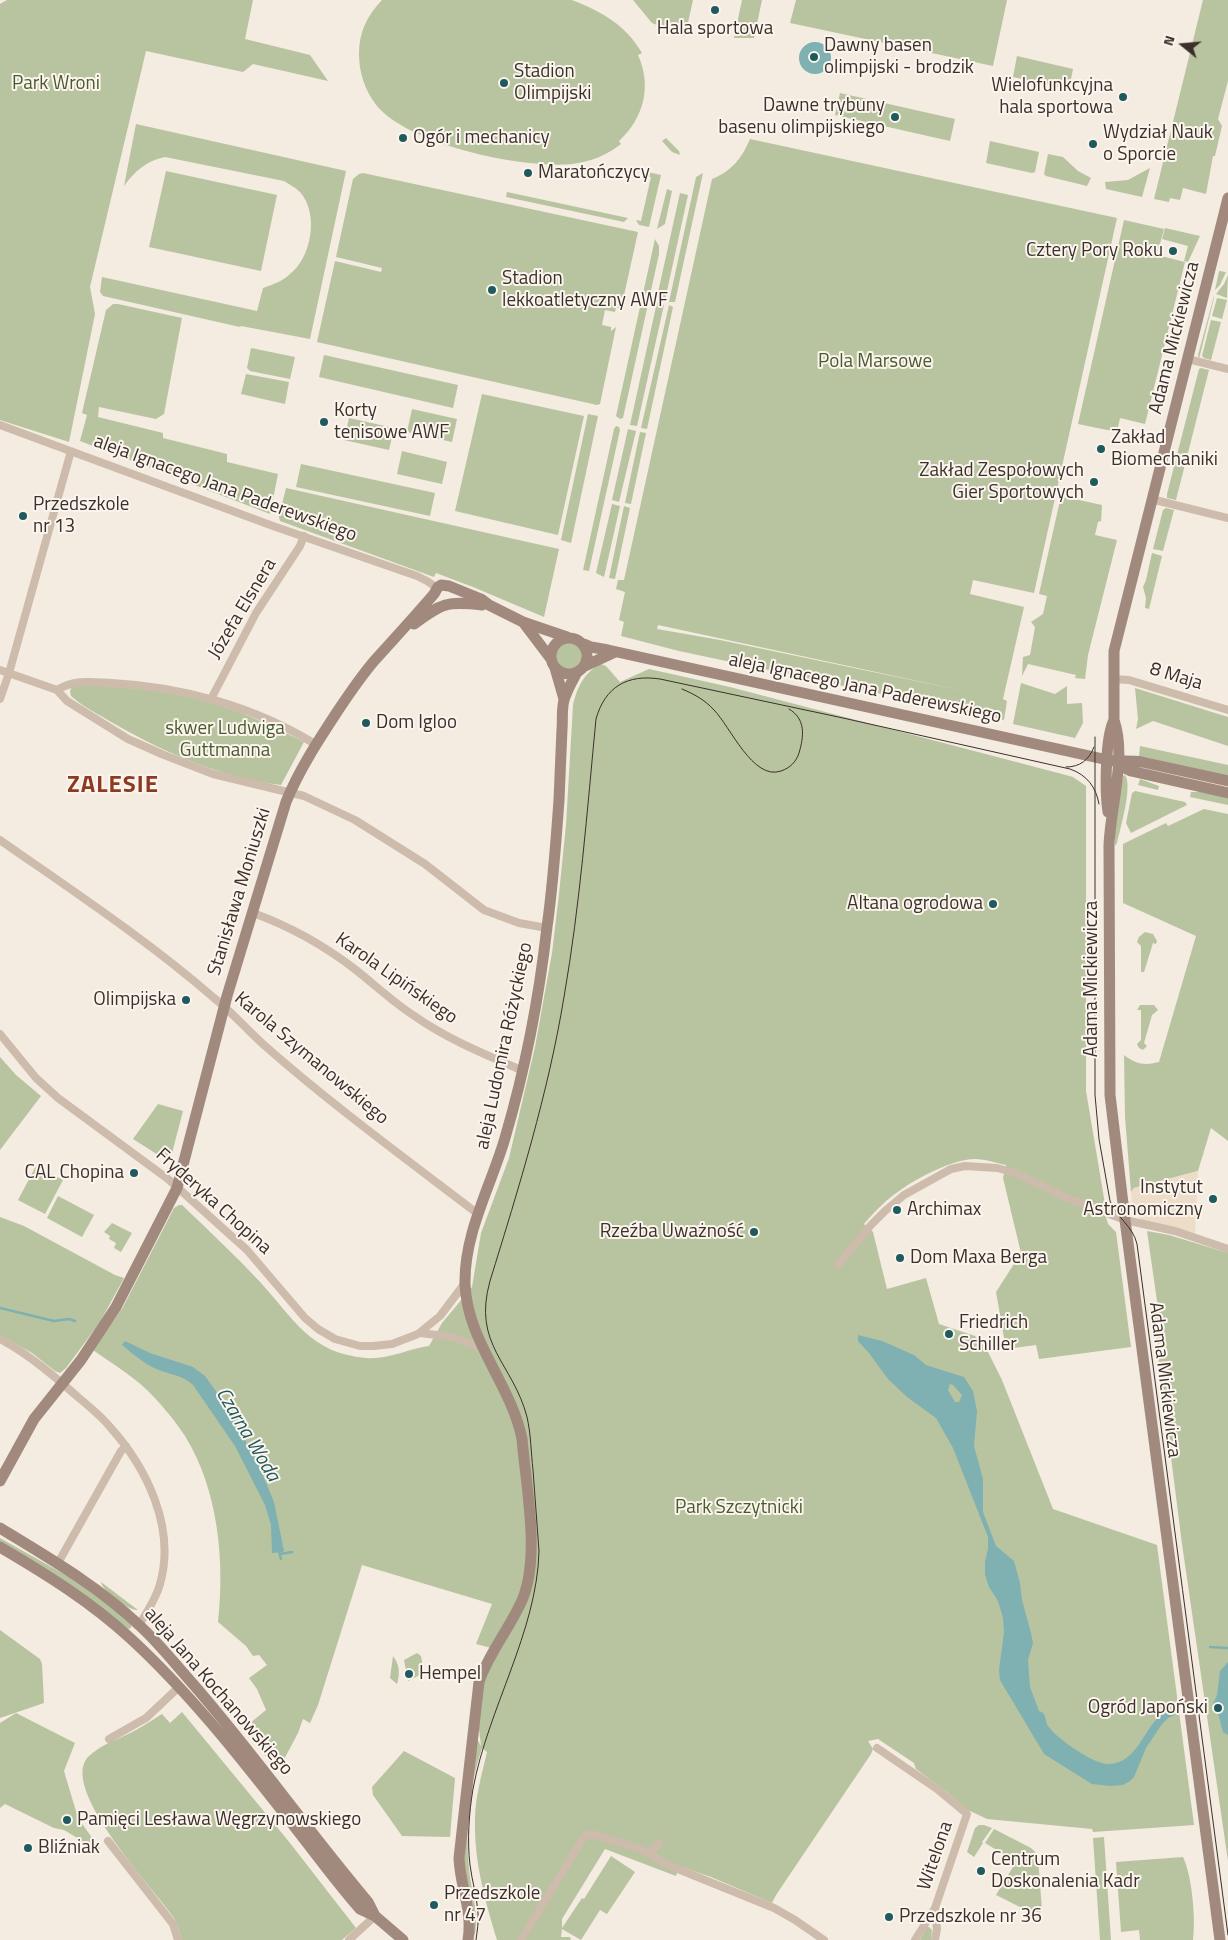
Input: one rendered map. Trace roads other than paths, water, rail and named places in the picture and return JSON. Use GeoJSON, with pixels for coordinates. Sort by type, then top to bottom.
{"type":"FeatureCollection","features":[{"type":"Feature","properties":{"kind":"street","name":"Adama Mickiewicza"},"geometry":{"type":"LineString","coordinates":[[1220,1940],[1125,1220],[1109,1081],[1110,821],[1108,808],[1113,761],[1109,730],[1114,720],[1114,651],[1151,499],[1224,227],[1228,198]]}},
{"type":"Feature","properties":{"kind":"street"},"geometry":{"type":"LineString","coordinates":[[1188,359],[1228,369]]}},
{"type":"Feature","properties":{"kind":"street","name":"aleja Ignacego Jana Paderewskiego"},"geometry":{"type":"LineString","coordinates":[[0,425],[417,576],[427,581],[435,591]]}},
{"type":"Feature","properties":{"kind":"street"},"geometry":{"type":"LineString","coordinates":[[0,699],[71,452]]}},
{"type":"Feature","properties":{"kind":"street"},"geometry":{"type":"LineString","coordinates":[[1151,499],[1228,518]]}},
{"type":"Feature","properties":{"kind":"street","name":"Józefa Elsnera"},"geometry":{"type":"LineString","coordinates":[[211,699],[256,613],[300,546],[304,536]]}},
{"type":"Feature","properties":{"kind":"street"},"geometry":{"type":"LineString","coordinates":[[489,605],[466,602],[447,604],[436,601],[435,591],[445,585],[482,599],[489,605],[523,622],[567,637],[577,638],[584,644],[587,653],[581,669]]}},
{"type":"Feature","properties":{"kind":"street"},"geometry":{"type":"LineString","coordinates":[[447,604],[454,596],[453,588]]}},
{"type":"Feature","properties":{"kind":"street","name":"Stanisława Moniuszki"},"geometry":{"type":"LineString","coordinates":[[0,1481],[34,1419],[81,1360],[108,1320],[127,1288],[177,1188],[252,913],[290,792],[316,744],[355,686],[435,591]]}},
{"type":"Feature","properties":{"kind":"street","name":"Stanisława Moniuszki"},"geometry":{"type":"LineString","coordinates":[[399,636],[447,604]]}},
{"type":"Feature","properties":{"kind":"street"},"geometry":{"type":"LineString","coordinates":[[523,622],[551,659],[566,674],[581,669],[615,652]]}},
{"type":"Feature","properties":{"kind":"street"},"geometry":{"type":"LineString","coordinates":[[551,659],[553,648],[567,637]]}},
{"type":"Feature","properties":{"kind":"street","name":"aleja Ignacego Jana Paderewskiego"},"geometry":{"type":"LineString","coordinates":[[584,644],[1113,761]]}},
{"type":"Feature","properties":{"kind":"street","name":"aleja Ludomira Różyckiego"},"geometry":{"type":"LineString","coordinates":[[468,1940],[469,1911],[460,1873],[459,1858],[476,1700],[482,1673],[524,1596],[532,1558],[522,1439],[519,1424],[509,1397],[483,1349],[470,1316],[465,1283],[469,1246],[478,1214],[501,1153],[522,1070],[537,995],[547,928],[558,803],[564,698],[551,659]]}},
{"type":"Feature","properties":{"kind":"street","name":"aleja Ludomira Różyckiego"},"geometry":{"type":"LineString","coordinates":[[564,698],[581,669]]}},
{"type":"Feature","properties":{"kind":"street"},"geometry":{"type":"LineString","coordinates":[[0,670],[57,690],[67,701],[137,743],[213,774],[308,798],[355,820],[385,837],[425,864],[484,910],[519,923],[547,928]]}},
{"type":"Feature","properties":{"kind":"street","name":"8 Maja"},"geometry":{"type":"LineString","coordinates":[[1113,679],[1129,680],[1228,710]]}},
{"type":"Feature","properties":{"kind":"street"},"geometry":{"type":"LineString","coordinates":[[57,690],[73,682],[119,683],[170,689],[211,699],[244,710],[293,731],[316,744]]}},
{"type":"Feature","properties":{"kind":"street"},"geometry":{"type":"LineString","coordinates":[[1113,761],[1128,760],[1142,762],[1228,781]]}},
{"type":"Feature","properties":{"kind":"street"},"geometry":{"type":"LineString","coordinates":[[1113,761],[1131,771],[1228,793]]}},
{"type":"Feature","properties":{"kind":"street","name":"Karola Szymanowskiego"},"geometry":{"type":"LineString","coordinates":[[0,840],[83,898],[215,998],[264,1045],[360,1124],[478,1214]]}},
{"type":"Feature","properties":{"kind":"street","name":"Karola Lipińskiego"},"geometry":{"type":"LineString","coordinates":[[252,913],[278,923],[322,946],[412,1015],[441,1033],[468,1048],[522,1070]]}},
{"type":"Feature","properties":{"kind":"street","name":"Fryderyka Chopina"},"geometry":{"type":"LineString","coordinates":[[0,1034],[22,1063],[58,1098],[177,1188],[247,1250],[305,1318],[318,1329],[347,1343],[373,1346],[392,1344],[420,1333],[440,1316],[465,1283]]}},
{"type":"Feature","properties":{"kind":"street"},"geometry":{"type":"LineString","coordinates":[[838,1265],[875,1220],[904,1195],[951,1169],[966,1166],[997,1168],[1016,1173],[1067,1198],[1125,1220],[1175,1231],[1228,1248]]}},
{"type":"Feature","properties":{"kind":"street","name":"Fryderyka Chopina"},"geometry":{"type":"LineString","coordinates":[[420,1333],[453,1337],[483,1349]]}},
{"type":"Feature","properties":{"kind":"street"},"geometry":{"type":"LineString","coordinates":[[0,1339],[20,1350],[62,1382],[110,1426],[138,1463],[150,1487],[164,1539],[164,1563],[160,1586],[152,1605],[129,1637]]}},
{"type":"Feature","properties":{"kind":"street"},"geometry":{"type":"LineString","coordinates":[[58,1563],[121,1451],[126,1446]]}},
{"type":"Feature","properties":{"kind":"street","name":"aleja Jana Kochanowskiego"},"geometry":{"type":"LineString","coordinates":[[0,1528],[98,1590],[139,1625],[167,1653],[246,1746],[368,1902],[374,1916]]}},
{"type":"Feature","properties":{"kind":"street","name":"aleja Jana Kochanowskiego"},"geometry":{"type":"LineString","coordinates":[[0,1547],[83,1599],[129,1637],[179,1686],[237,1754],[360,1909],[374,1916],[401,1938],[413,1940]]}},
{"type":"Feature","properties":{"kind":"street"},"geometry":{"type":"LineString","coordinates":[[109,1739],[146,1718],[179,1686]]}},
{"type":"Feature","properties":{"kind":"street","name":"Witelona"},"geometry":{"type":"LineString","coordinates":[[877,1748],[937,1789],[967,1814],[935,1908],[915,1940]]}},
{"type":"Feature","properties":{"kind":"street"},"geometry":{"type":"LineString","coordinates":[[521,1940],[582,1840],[586,1835],[593,1834],[649,1853],[662,1863],[774,1908],[824,1940]]}},
{"type":"Feature","properties":{"kind":"street"},"geometry":{"type":"LineString","coordinates":[[108,1841],[173,1924],[178,1940]]}},
{"type":"Feature","properties":{"kind":"street"},"geometry":{"type":"LineString","coordinates":[[649,1853],[659,1843]]}},
{"type":"Feature","properties":{"kind":"street","name":"Witelona"},"geometry":{"type":"LineString","coordinates":[[935,1908],[937,1929],[935,1940]]}},
{"type":"Feature","properties":{"kind":"street"},"geometry":{"type":"LineString","coordinates":[[349,1940],[374,1916]]}},
{"type":"Feature","properties":{"kind":"water"},"geometry":{"type":"Polygon","coordinates":[[[815,42],[821,43],[826,47],[830,52],[830,64],[826,69],[821,73],[815,74],[809,73],[804,69],[800,64],[799,58],[800,52],[804,47],[809,43],[815,42]]]}},
{"type":"Feature","properties":{"kind":"water"},"geometry":{"type":"Polygon","coordinates":[[[858,1335],[882,1341],[914,1355],[926,1365],[964,1377],[973,1391],[977,1411],[974,1446],[983,1479],[983,1512],[996,1546],[1014,1561],[1033,1643],[1028,1660],[1030,1687],[1039,1711],[1044,1714],[1047,1724],[1052,1731],[1085,1756],[1109,1764],[1126,1758],[1139,1745],[1160,1716],[1178,1709],[1179,1713],[1168,1718],[1162,1724],[1146,1748],[1134,1777],[1130,1781],[1123,1785],[1092,1784],[1044,1754],[1000,1680],[999,1670],[1004,1632],[1003,1618],[998,1601],[989,1587],[985,1575],[988,1537],[953,1448],[936,1418],[907,1397],[888,1379],[858,1341],[858,1335]],[[950,1384],[948,1390],[955,1402],[959,1402],[962,1395],[950,1384]]]}},
{"type":"Feature","properties":{"kind":"water"},"geometry":{"type":"Polygon","coordinates":[[[125,1341],[150,1353],[193,1367],[205,1376],[226,1405],[259,1466],[274,1502],[283,1552],[272,1553],[271,1525],[265,1505],[235,1446],[193,1385],[185,1379],[145,1363],[122,1345],[125,1341]]]}},
{"type":"Feature","properties":{"kind":"water"},"geometry":{"type":"Polygon","coordinates":[[[1228,1662],[1228,1735],[1223,1732],[1213,1704],[1217,1695],[1220,1671],[1228,1662]]]}},
{"type":"Feature","properties":{"kind":"waterway","name":"Czarna Woda"},"geometry":{"type":"LineString","coordinates":[[0,1308],[54,1321],[69,1319],[75,1321]]}},
{"type":"Feature","properties":{"kind":"waterway","name":"Czarna Woda"},"geometry":{"type":"LineString","coordinates":[[279,1551],[281,1559]]}},
{"type":"Feature","properties":{"kind":"waterway"},"geometry":{"type":"LineString","coordinates":[[280,1554],[292,1552]]}},
{"type":"Feature","properties":{"kind":"waterway"},"geometry":{"type":"LineString","coordinates":[[1210,1647],[1228,1648]]}},
{"type":"Feature","properties":{"kind":"tram line"},"geometry":{"type":"LineString","coordinates":[[476,1940],[478,1913],[470,1865],[469,1846],[473,1789],[489,1729],[530,1611],[539,1551],[531,1444],[527,1417],[521,1398],[496,1353],[490,1338],[486,1322],[486,1303],[490,1281],[532,1140],[557,1033],[570,962],[583,858],[596,719],[600,708],[605,699],[619,685],[637,679],[660,679],[1070,769],[1090,782],[1096,792],[1099,804]]}},
{"type":"Feature","properties":{"kind":"tram line"},"geometry":{"type":"LineString","coordinates":[[682,689],[711,706],[752,760],[761,768],[771,772],[781,771],[790,766],[799,753],[803,734],[801,723],[795,713],[789,709]]}},
{"type":"Feature","properties":{"kind":"tram line"},"geometry":{"type":"LineString","coordinates":[[1095,737],[1095,1095],[1099,1139],[1110,1201],[1132,1232],[1137,1244],[1228,1935]]}},
{"type":"Feature","properties":{"kind":"tram line"},"geometry":{"type":"LineString","coordinates":[[1066,767],[1076,766],[1083,762],[1094,747]]}},
{"type":"Feature","properties":{"kind":"place","name":"Hala sportowa"},"geometry":{"type":"Point","coordinates":[715,10]}},
{"type":"Feature","properties":{"kind":"place","name":"Dawny basen olimpijski - brodzik"},"geometry":{"type":"Point","coordinates":[814,57]}},
{"type":"Feature","properties":{"kind":"place","name":"Stadion Olimpijski"},"geometry":{"type":"Point","coordinates":[504,83]}},
{"type":"Feature","properties":{"kind":"place","name":"Wielofunkcyjna hala sportowa"},"geometry":{"type":"Point","coordinates":[1123,97]}},
{"type":"Feature","properties":{"kind":"place","name":"Dawne trybuny basenu olimpijskiego"},"geometry":{"type":"Point","coordinates":[895,117]}},
{"type":"Feature","properties":{"kind":"place","name":"Ogór i mechanicy"},"geometry":{"type":"Point","coordinates":[403,138]}},
{"type":"Feature","properties":{"kind":"place","name":"Wydział Nauk o Sporcie"},"geometry":{"type":"Point","coordinates":[1093,144]}},
{"type":"Feature","properties":{"kind":"place","name":"Maratończycy"},"geometry":{"type":"Point","coordinates":[528,173]}},
{"type":"Feature","properties":{"kind":"place","name":"Cztery Pory Roku"},"geometry":{"type":"Point","coordinates":[1173,251]}},
{"type":"Feature","properties":{"kind":"place","name":"Stadion lekkoatletyczny AWF"},"geometry":{"type":"Point","coordinates":[492,290]}},
{"type":"Feature","properties":{"kind":"place","name":"Korty tenisowe AWF"},"geometry":{"type":"Point","coordinates":[324,422]}},
{"type":"Feature","properties":{"kind":"place","name":"Zakład Biomechaniki"},"geometry":{"type":"Point","coordinates":[1101,449]}},
{"type":"Feature","properties":{"kind":"place","name":"Zakład Zespołowych Gier Sportowych"},"geometry":{"type":"Point","coordinates":[1094,482]}},
{"type":"Feature","properties":{"kind":"place","name":"Przedszkole nr 13"},"geometry":{"type":"Point","coordinates":[23,516]}},
{"type":"Feature","properties":{"kind":"place","name":"Dom Igloo"},"geometry":{"type":"Point","coordinates":[366,723]}},
{"type":"Feature","properties":{"kind":"place","name":"Altana ogrodowa"},"geometry":{"type":"Point","coordinates":[993,904]}},
{"type":"Feature","properties":{"kind":"place","name":"Olimpijska"},"geometry":{"type":"Point","coordinates":[186,1000]}},
{"type":"Feature","properties":{"kind":"place","name":"CAL Chopina"},"geometry":{"type":"Point","coordinates":[134,1173]}},
{"type":"Feature","properties":{"kind":"place","name":"Instytut Astronomiczny"},"geometry":{"type":"Point","coordinates":[1213,1199]}},
{"type":"Feature","properties":{"kind":"place","name":"Archimax"},"geometry":{"type":"Point","coordinates":[897,1210]}},
{"type":"Feature","properties":{"kind":"place","name":"Rzeźba Uważność"},"geometry":{"type":"Point","coordinates":[754,1232]}},
{"type":"Feature","properties":{"kind":"place","name":"Dom Maxa Berga"},"geometry":{"type":"Point","coordinates":[900,1258]}},
{"type":"Feature","properties":{"kind":"place","name":"Friedrich Schiller"},"geometry":{"type":"Point","coordinates":[949,1334]}},
{"type":"Feature","properties":{"kind":"place","name":"Hempel"},"geometry":{"type":"Point","coordinates":[409,1674]}},
{"type":"Feature","properties":{"kind":"place","name":"Ogród Japoński"},"geometry":{"type":"Point","coordinates":[1218,1708]}},
{"type":"Feature","properties":{"kind":"place","name":"Pamięci Lesława Węgrzynowskiego"},"geometry":{"type":"Point","coordinates":[67,1820]}},
{"type":"Feature","properties":{"kind":"place","name":"Bliźniak"},"geometry":{"type":"Point","coordinates":[28,1848]}},
{"type":"Feature","properties":{"kind":"place","name":"Centrum Doskonalenia Kadr"},"geometry":{"type":"Point","coordinates":[981,1871]}},
{"type":"Feature","properties":{"kind":"place","name":"Przedszkole nr 47"},"geometry":{"type":"Point","coordinates":[434,1905]}},
{"type":"Feature","properties":{"kind":"place","name":"Przedszkole nr 36"},"geometry":{"type":"Point","coordinates":[889,1917]}},
{"type":"Feature","properties":{"kind":"district","name":"ZALESIE"},"geometry":{"type":"Point","coordinates":[113,786]}},
{"type":"Feature","properties":{"kind":"park label","name":"Park Wroni"},"geometry":{"type":"Point","coordinates":[56,84]}},
{"type":"Feature","properties":{"kind":"park label","name":"Pola Marsowe"},"geometry":{"type":"Point","coordinates":[875,362]}},
{"type":"Feature","properties":{"kind":"park label","name":"skwer Ludwiga Guttmanna"},"geometry":{"type":"Point","coordinates":[225,740]}},
{"type":"Feature","properties":{"kind":"park label","name":"Park Szczytnicki"},"geometry":{"type":"Point","coordinates":[739,1508]}}]}
